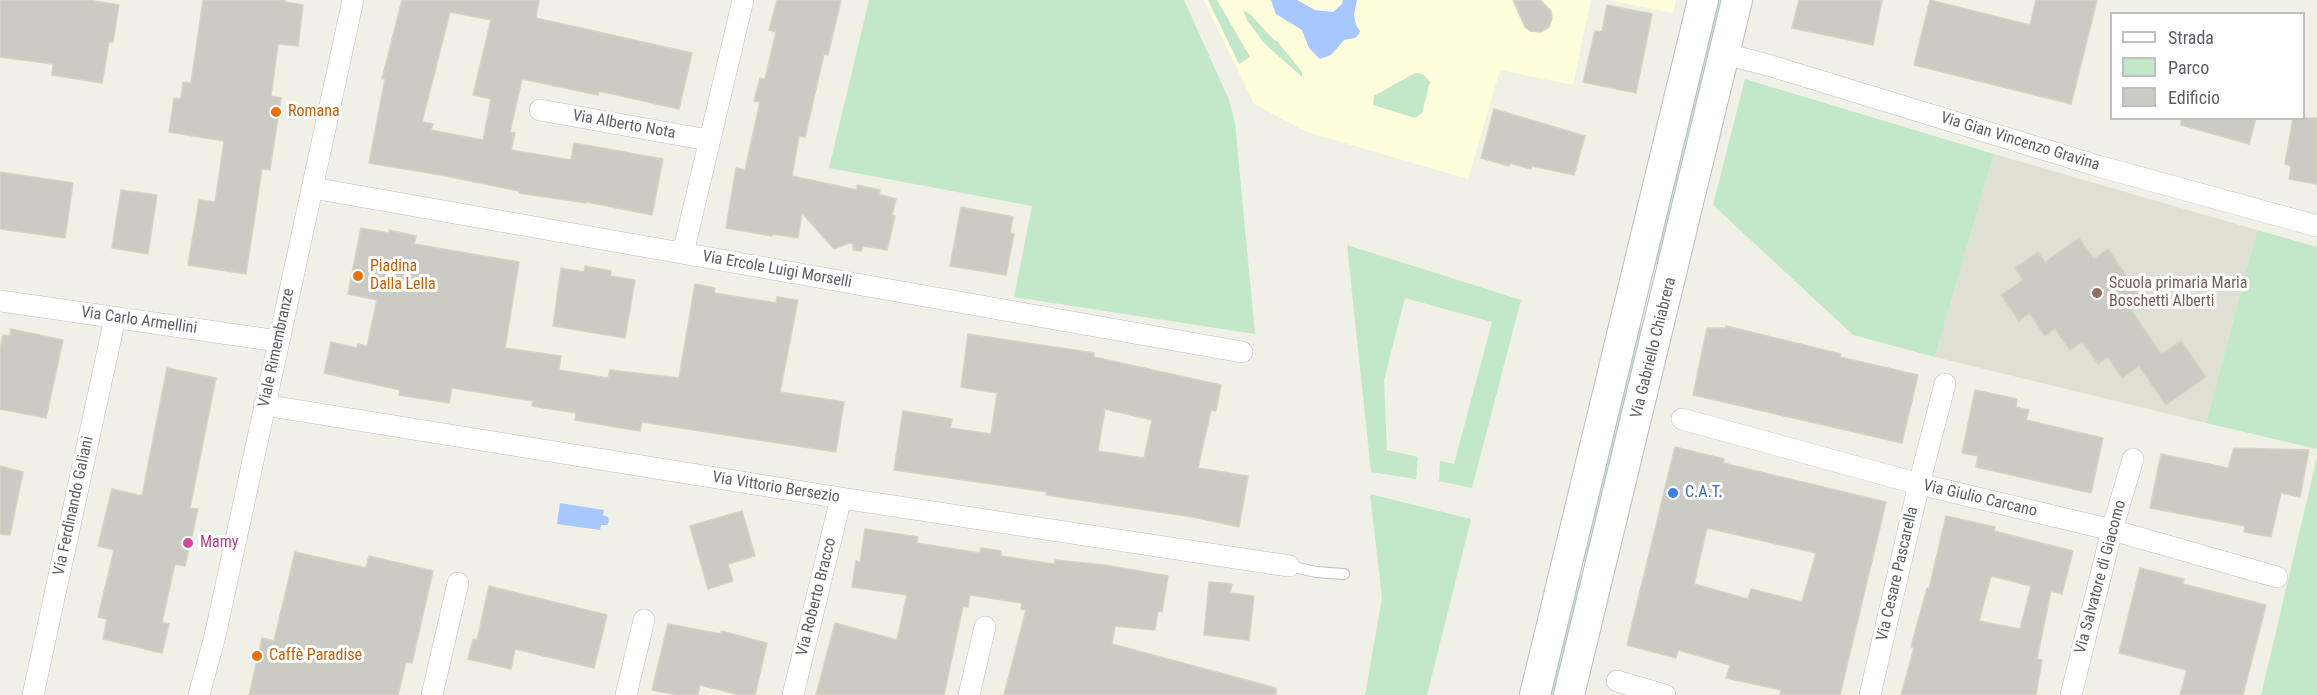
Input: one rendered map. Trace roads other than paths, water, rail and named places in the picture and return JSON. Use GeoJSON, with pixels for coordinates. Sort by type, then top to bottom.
{"type":"FeatureCollection","features":[{"type":"Feature","properties":{"kind":"street","name":"Viale Rimembranze"},"geometry":{"type":"LineString","coordinates":[[199,695],[215,636],[353,0]]}},
{"type":"Feature","properties":{"kind":"street"},"geometry":{"type":"LineString","coordinates":[[682,254],[743,0]]}},
{"type":"Feature","properties":{"kind":"street","name":"Via Gabriello Chiabrera"},"geometry":{"type":"LineString","coordinates":[[1535,695],[1703,0]]}},
{"type":"Feature","properties":{"kind":"street","name":"Via Gabriello Chiabrera"},"geometry":{"type":"LineString","coordinates":[[1569,695],[1737,0]]}},
{"type":"Feature","properties":{"kind":"street","name":"Via Gian Vincenzo Gravina"},"geometry":{"type":"LineString","coordinates":[[1725,54],[2098,166],[2317,226]]}},
{"type":"Feature","properties":{"kind":"street","name":"Via Alberto Nota"},"geometry":{"type":"LineString","coordinates":[[540,110],[708,140]]}},
{"type":"Feature","properties":{"kind":"street","name":"Via Ercole Luigi Morselli"},"geometry":{"type":"LineString","coordinates":[[313,188],[1242,352]]}},
{"type":"Feature","properties":{"kind":"street"},"geometry":{"type":"LineString","coordinates":[[1631,296],[1665,304]]}},
{"type":"Feature","properties":{"kind":"street","name":"Via Carlo Armellini"},"geometry":{"type":"LineString","coordinates":[[0,301],[278,341]]}},
{"type":"Feature","properties":{"kind":"street","name":"Via Ferdinando Galiani"},"geometry":{"type":"LineString","coordinates":[[33,695],[115,318]]}},
{"type":"Feature","properties":{"kind":"street","name":"Via Cesare Pascarella"},"geometry":{"type":"LineString","coordinates":[[1870,695],[1919,484],[1945,384]]}},
{"type":"Feature","properties":{"kind":"street","name":"Via Vittorio Bersezio"},"geometry":{"type":"LineString","coordinates":[[264,405],[841,498],[1289,566]]}},
{"type":"Feature","properties":{"kind":"street","name":"Via Giulio Carcano"},"geometry":{"type":"LineString","coordinates":[[1682,419],[1919,484],[2112,530],[2277,577]]}},
{"type":"Feature","properties":{"kind":"street","name":"Via Salvatore di Giacomo"},"geometry":{"type":"LineString","coordinates":[[2071,695],[2112,530],[2133,459]]}},
{"type":"Feature","properties":{"kind":"street","name":"Via Roberto Bracco"},"geometry":{"type":"LineString","coordinates":[[793,695],[841,498]]}},
{"type":"Feature","properties":{"kind":"street"},"geometry":{"type":"LineString","coordinates":[[432,695],[458,583]]}},
{"type":"Feature","properties":{"kind":"street"},"geometry":{"type":"LineString","coordinates":[[626,695],[644,620]]}},
{"type":"Feature","properties":{"kind":"street"},"geometry":{"type":"LineString","coordinates":[[969,695],[985,627]]}},
{"type":"Feature","properties":{"kind":"street"},"geometry":{"type":"LineString","coordinates":[[212,695],[215,636]]}},
{"type":"Feature","properties":{"kind":"street"},"geometry":{"type":"LineString","coordinates":[[1617,681],[1665,695]]}},
{"type":"Feature","properties":{"kind":"lane"},"geometry":{"type":"LineString","coordinates":[[1289,566],[1316,572],[1344,574]]}},
{"type":"Feature","properties":{"kind":"water"},"geometry":{"type":"Polygon","coordinates":[[[1271,0],[1297,0],[1315,10],[1333,12],[1343,0],[1357,0],[1354,15],[1359,34],[1355,38],[1344,40],[1331,55],[1320,59],[1309,48],[1302,30],[1276,14],[1271,0]]]}},
{"type":"Feature","properties":{"kind":"water"},"geometry":{"type":"Polygon","coordinates":[[[560,503],[604,510],[603,515],[608,517],[609,522],[607,525],[601,525],[600,530],[557,524],[560,503]]]}},
{"type":"Feature","properties":{"kind":"place","name":"Romana"},"geometry":{"type":"Point","coordinates":[276,112]}},
{"type":"Feature","properties":{"kind":"place","name":"Piadina Dalla Lella"},"geometry":{"type":"Point","coordinates":[358,276]}},
{"type":"Feature","properties":{"kind":"place","name":"Scuola primaria Maria Boschetti Alberti"},"geometry":{"type":"Point","coordinates":[2097,293]}},
{"type":"Feature","properties":{"kind":"place","name":"C.A.T."},"geometry":{"type":"Point","coordinates":[1673,493]}},
{"type":"Feature","properties":{"kind":"place","name":"Mamy"},"geometry":{"type":"Point","coordinates":[188,543]}},
{"type":"Feature","properties":{"kind":"place","name":"Caffè Paradise"},"geometry":{"type":"Point","coordinates":[257,656]}}]}
